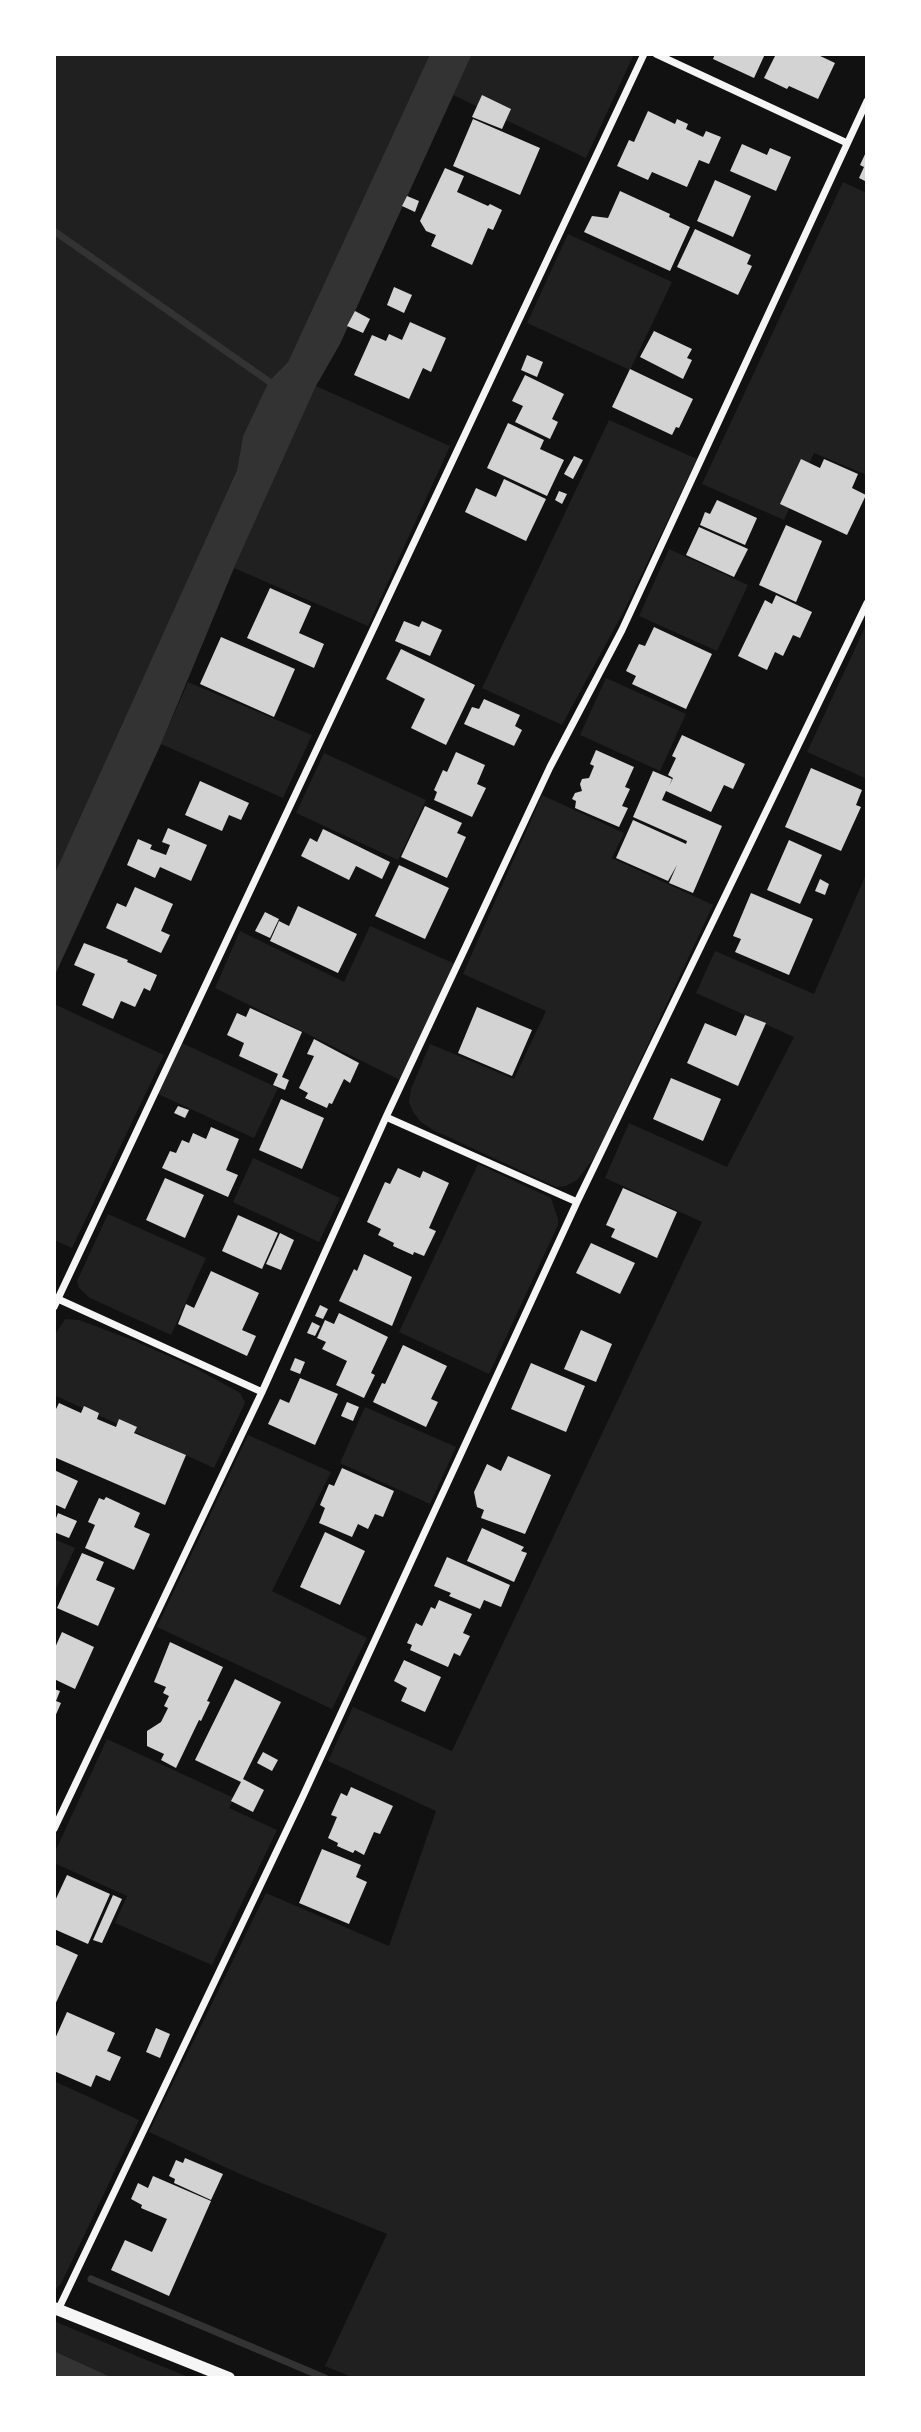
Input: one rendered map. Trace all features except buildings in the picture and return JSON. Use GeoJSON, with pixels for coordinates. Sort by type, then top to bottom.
{"type":"FeatureCollection","features":[{"type":"Feature","properties":{"kind":"street"},"geometry":{"type":"LineString","coordinates":[[54,1307],[644,54]]}},
{"type":"Feature","properties":{"kind":"street"},"geometry":{"type":"LineString","coordinates":[[656,54],[847,143]]}},
{"type":"Feature","properties":{"kind":"street"},"geometry":{"type":"LineString","coordinates":[[54,1829],[262,1392],[386,1117],[550,767],[622,630],[867,100]]}},
{"type":"Feature","properties":{"kind":"street"},"geometry":{"type":"LineString","coordinates":[[229,2378],[56,2309],[303,1796],[577,1202],[867,603]]}},
{"type":"Feature","properties":{"kind":"street"},"geometry":{"type":"LineString","coordinates":[[386,1117],[577,1202]]}},
{"type":"Feature","properties":{"kind":"street"},"geometry":{"type":"LineString","coordinates":[[58,1299],[262,1392]]}},
{"type":"Feature","properties":{"kind":"shaded area"},"geometry":{"type":"Polygon","coordinates":[[[54,54],[430,54],[288,362],[269,381],[243,436],[237,470],[54,875],[54,54]]]}},
{"type":"Feature","properties":{"kind":"shaded area"},"geometry":{"type":"Polygon","coordinates":[[[430,54],[472,54],[340,344],[316,386],[234,568],[161,744],[54,977],[54,875],[237,470],[243,436],[269,381],[288,362],[430,54]]]}},
{"type":"Feature","properties":{"kind":"shaded area"},"geometry":{"type":"Polygon","coordinates":[[[472,54],[634,54],[586,158],[453,95],[472,54]]]}},
{"type":"Feature","properties":{"kind":"shaded area"},"geometry":{"type":"Polygon","coordinates":[[[843,182],[867,193],[867,475],[814,453],[784,520],[702,484],[843,182]]]}},
{"type":"Feature","properties":{"kind":"shaded area"},"geometry":{"type":"Polygon","coordinates":[[[568,234],[672,282],[630,370],[527,323],[568,234]]]}},
{"type":"Feature","properties":{"kind":"shaded area"},"geometry":{"type":"Polygon","coordinates":[[[316,386],[450,446],[368,626],[234,568],[316,386]]]}},
{"type":"Feature","properties":{"kind":"shaded area"},"geometry":{"type":"Polygon","coordinates":[[[609,420],[697,459],[625,609],[562,725],[482,688],[609,420]]]}},
{"type":"Feature","properties":{"kind":"shaded area"},"geometry":{"type":"Polygon","coordinates":[[[669,549],[748,585],[717,651],[639,616],[669,549]]]}},
{"type":"Feature","properties":{"kind":"shaded area"},"geometry":{"type":"Polygon","coordinates":[[[867,623],[867,779],[807,752],[867,623]]]}},
{"type":"Feature","properties":{"kind":"shaded area"},"geometry":{"type":"Polygon","coordinates":[[[606,678],[686,714],[660,771],[580,735],[606,678]]]}},
{"type":"Feature","properties":{"kind":"shaded area"},"geometry":{"type":"Polygon","coordinates":[[[188,682],[312,735],[283,798],[161,744],[188,682]]]}},
{"type":"Feature","properties":{"kind":"shaded area"},"geometry":{"type":"Polygon","coordinates":[[[324,753],[426,800],[398,860],[296,813],[324,753]]]}},
{"type":"Feature","properties":{"kind":"shaded area"},"geometry":{"type":"Polygon","coordinates":[[[542,795],[624,833],[612,858],[713,905],[596,1155],[577,1180],[566,1186],[556,1187],[433,1130],[421,1122],[409,1102],[411,1089],[430,1044],[514,1079],[546,1011],[463,974],[542,795]]]}},
{"type":"Feature","properties":{"kind":"shaded area"},"geometry":{"type":"Polygon","coordinates":[[[867,872],[867,2378],[354,2378],[325,2366],[387,2234],[242,2175],[149,2132],[266,1893],[389,1946],[436,1811],[328,1761],[353,1707],[452,1751],[702,1222],[605,1178],[629,1123],[727,1167],[794,1037],[696,993],[715,951],[814,994],[867,872]]]}},
{"type":"Feature","properties":{"kind":"shaded area"},"geometry":{"type":"Polygon","coordinates":[[[370,926],[455,964],[402,1081],[215,988],[240,931],[344,982],[370,926]]]}},
{"type":"Feature","properties":{"kind":"shaded area"},"geometry":{"type":"Polygon","coordinates":[[[54,1004],[164,1055],[72,1248],[54,1240],[54,1004]]]}},
{"type":"Feature","properties":{"kind":"shaded area"},"geometry":{"type":"Polygon","coordinates":[[[182,1043],[278,1088],[254,1138],[158,1094],[182,1043]]]}},
{"type":"Feature","properties":{"kind":"shaded area"},"geometry":{"type":"Polygon","coordinates":[[[253,1158],[340,1198],[319,1242],[233,1202],[253,1158]]]}},
{"type":"Feature","properties":{"kind":"shaded area"},"geometry":{"type":"Polygon","coordinates":[[[478,1164],[551,1198],[558,1219],[558,1225],[489,1374],[399,1332],[478,1164]]]}},
{"type":"Feature","properties":{"kind":"shaded area"},"geometry":{"type":"Polygon","coordinates":[[[108,1214],[206,1258],[171,1335],[90,1298],[79,1288],[77,1281],[108,1214]]]}},
{"type":"Feature","properties":{"kind":"shaded area"},"geometry":{"type":"Polygon","coordinates":[[[65,1319],[79,1320],[135,1341],[197,1369],[240,1393],[245,1403],[214,1468],[54,1395],[54,1336],[65,1319]]]}},
{"type":"Feature","properties":{"kind":"shaded area"},"geometry":{"type":"Polygon","coordinates":[[[365,1407],[456,1447],[430,1504],[340,1463],[365,1407]]]}},
{"type":"Feature","properties":{"kind":"shaded area"},"geometry":{"type":"Polygon","coordinates":[[[248,1435],[331,1472],[272,1591],[367,1638],[332,1709],[157,1627],[248,1435]]]}},
{"type":"Feature","properties":{"kind":"shaded area"},"geometry":{"type":"Polygon","coordinates":[[[54,1539],[75,1548],[54,1593],[54,1539]]]}},
{"type":"Feature","properties":{"kind":"shaded area"},"geometry":{"type":"Polygon","coordinates":[[[107,1739],[234,1798],[229,1808],[277,1830],[212,1965],[115,1923],[127,1896],[54,1863],[54,1854],[107,1739]]]}},
{"type":"Feature","properties":{"kind":"shaded area"},"geometry":{"type":"Polygon","coordinates":[[[54,2081],[139,2120],[61,2284],[54,2290],[54,2081]]]}},
{"type":"Feature","properties":{"kind":"shaded area"},"geometry":{"type":"Polygon","coordinates":[[[54,2321],[191,2378],[113,2378],[54,2351],[54,2321]]]}},
{"type":"Feature","properties":{"kind":"shaded area"},"geometry":{"type":"Polygon","coordinates":[[[54,2351],[113,2378],[54,2378],[54,2351]]]}},
{"type":"Feature","properties":{"kind":"waterway"},"geometry":{"type":"LineString","coordinates":[[54,231],[274,385]]}},
{"type":"Feature","properties":{"kind":"waterway"},"geometry":{"type":"LineString","coordinates":[[91,2279],[325,2378]]}}]}
